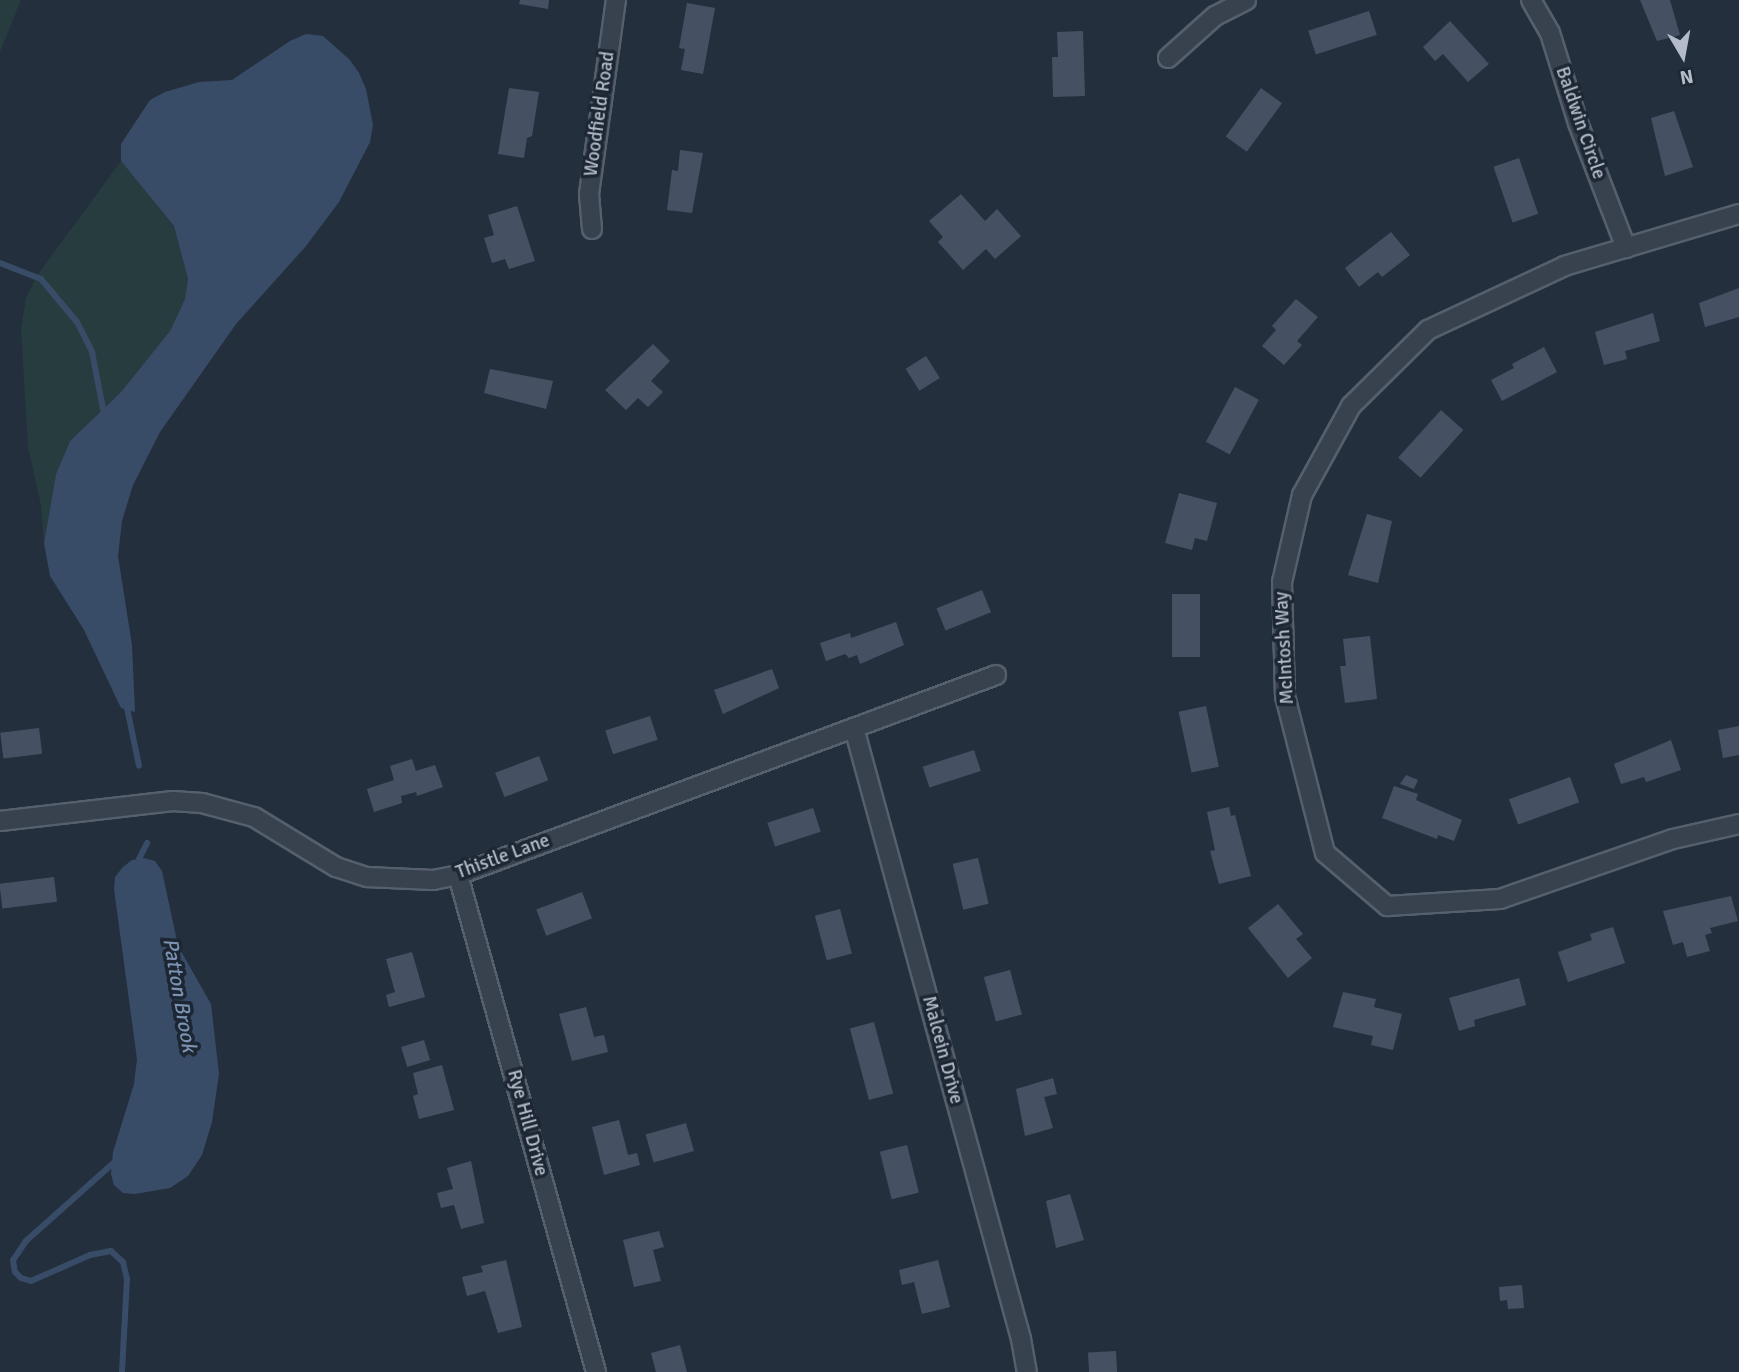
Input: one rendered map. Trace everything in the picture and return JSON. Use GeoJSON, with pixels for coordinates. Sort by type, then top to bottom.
{"type":"FeatureCollection","features":[{"type":"Feature","properties":{"kind":"street","name":"Woodfield Road"},"geometry":{"type":"LineString","coordinates":[[592,229],[589,194],[616,0]]}},
{"type":"Feature","properties":{"kind":"street"},"geometry":{"type":"LineString","coordinates":[[1168,58],[1215,16],[1247,0]]}},
{"type":"Feature","properties":{"kind":"street","name":"Baldwin Circle"},"geometry":{"type":"LineString","coordinates":[[1531,0],[1550,33],[1578,123],[1626,248]]}},
{"type":"Feature","properties":{"kind":"street","name":"McIntosh Way"},"geometry":{"type":"LineString","coordinates":[[1739,214],[1565,266],[1428,330],[1351,406],[1302,495],[1282,582],[1285,696],[1325,853],[1387,906],[1500,899],[1673,839],[1739,824]]}},
{"type":"Feature","properties":{"kind":"street","name":"Thistle Lane"},"geometry":{"type":"LineString","coordinates":[[0,821],[173,801],[202,803],[254,817],[336,867],[367,877],[433,880],[458,874],[996,675]]}},
{"type":"Feature","properties":{"kind":"street","name":"Malcein Drive"},"geometry":{"type":"LineString","coordinates":[[854,728],[1021,1339],[1027,1372]]}},
{"type":"Feature","properties":{"kind":"street","name":"Rye Hill Drive"},"geometry":{"type":"LineString","coordinates":[[458,874],[596,1372]]}},
{"type":"Feature","properties":{"kind":"green space"},"geometry":{"type":"Polygon","coordinates":[[[0,0],[21,0],[0,52],[0,0]]]}},
{"type":"Feature","properties":{"kind":"green space"},"geometry":{"type":"Polygon","coordinates":[[[121,161],[174,226],[188,279],[185,299],[170,331],[121,392],[70,441],[56,474],[44,543],[41,505],[28,447],[21,328],[26,298],[36,277],[121,161]]]}},
{"type":"Feature","properties":{"kind":"water"},"geometry":{"type":"Polygon","coordinates":[[[306,34],[323,36],[350,60],[359,73],[366,89],[373,125],[370,142],[339,202],[306,246],[236,324],[160,432],[133,485],[122,521],[118,556],[132,645],[135,712],[121,708],[84,630],[50,576],[44,543],[56,474],[70,441],[121,392],[170,331],[185,299],[188,279],[174,226],[121,161],[121,144],[150,100],[165,92],[199,82],[232,80],[290,41],[306,34]]]}},
{"type":"Feature","properties":{"kind":"water"},"geometry":{"type":"Polygon","coordinates":[[[144,858],[155,861],[162,871],[178,946],[211,1004],[219,1074],[212,1122],[202,1155],[188,1176],[170,1188],[135,1194],[123,1193],[114,1185],[111,1174],[113,1152],[134,1084],[137,1059],[114,889],[115,877],[123,867],[132,860],[144,858]]]}},
{"type":"Feature","properties":{"kind":"building"},"geometry":{"type":"Polygon","coordinates":[[[520,0],[549,0],[548,9],[519,4],[520,0]]]}},
{"type":"Feature","properties":{"kind":"building"},"geometry":{"type":"Polygon","coordinates":[[[1640,0],[1670,0],[1680,35],[1657,41],[1640,0]]]}},
{"type":"Feature","properties":{"kind":"building"},"geometry":{"type":"Polygon","coordinates":[[[687,3],[715,8],[703,74],[681,70],[685,49],[679,48],[687,3]]]}},
{"type":"Feature","properties":{"kind":"building"},"geometry":{"type":"Polygon","coordinates":[[[1369,11],[1377,35],[1316,55],[1308,31],[1369,11]]]}},
{"type":"Feature","properties":{"kind":"building"},"geometry":{"type":"Polygon","coordinates":[[[1450,21],[1489,64],[1468,82],[1443,54],[1435,61],[1423,47],[1450,21]]]}},
{"type":"Feature","properties":{"kind":"building"},"geometry":{"type":"Polygon","coordinates":[[[1083,31],[1085,96],[1053,97],[1052,57],[1058,57],[1057,32],[1083,31]]]}},
{"type":"Feature","properties":{"kind":"building"},"geometry":{"type":"Polygon","coordinates":[[[509,88],[539,92],[532,136],[527,138],[524,158],[498,154],[509,88]]]}},
{"type":"Feature","properties":{"kind":"building"},"geometry":{"type":"Polygon","coordinates":[[[1261,88],[1282,103],[1247,152],[1226,137],[1261,88]]]}},
{"type":"Feature","properties":{"kind":"building"},"geometry":{"type":"Polygon","coordinates":[[[1674,111],[1693,167],[1665,176],[1651,118],[1674,111]]]}},
{"type":"Feature","properties":{"kind":"building"},"geometry":{"type":"Polygon","coordinates":[[[680,150],[703,153],[692,213],[667,210],[672,170],[678,171],[680,150]]]}},
{"type":"Feature","properties":{"kind":"building"},"geometry":{"type":"Polygon","coordinates":[[[1519,158],[1538,214],[1513,223],[1493,167],[1519,158]]]}},
{"type":"Feature","properties":{"kind":"building"},"geometry":{"type":"Polygon","coordinates":[[[961,194],[985,221],[997,209],[1021,236],[995,259],[986,249],[963,270],[938,242],[943,237],[929,221],[961,194]]]}},
{"type":"Feature","properties":{"kind":"building"},"geometry":{"type":"Polygon","coordinates":[[[517,206],[535,261],[509,269],[505,259],[492,263],[484,238],[494,235],[488,215],[517,206]]]}},
{"type":"Feature","properties":{"kind":"building"},"geometry":{"type":"Polygon","coordinates":[[[1391,232],[1410,255],[1382,277],[1378,272],[1359,287],[1345,268],[1391,232]]]}},
{"type":"Feature","properties":{"kind":"building"},"geometry":{"type":"Polygon","coordinates":[[[1739,288],[1739,317],[1705,327],[1699,303],[1739,288]]]}},
{"type":"Feature","properties":{"kind":"building"},"geometry":{"type":"Polygon","coordinates":[[[1296,299],[1318,317],[1297,341],[1302,345],[1284,365],[1262,346],[1276,330],[1272,326],[1296,299]]]}},
{"type":"Feature","properties":{"kind":"building"},"geometry":{"type":"Polygon","coordinates":[[[1653,313],[1660,341],[1625,351],[1627,359],[1604,365],[1595,332],[1653,313]]]}},
{"type":"Feature","properties":{"kind":"building"},"geometry":{"type":"Polygon","coordinates":[[[653,344],[670,361],[651,381],[663,392],[648,407],[638,398],[626,410],[605,390],[653,344]]]}},
{"type":"Feature","properties":{"kind":"building"},"geometry":{"type":"Polygon","coordinates":[[[1544,347],[1557,372],[1502,401],[1491,380],[1514,368],[1512,364],[1544,347]]]}},
{"type":"Feature","properties":{"kind":"building"},"geometry":{"type":"Polygon","coordinates":[[[926,356],[940,378],[919,391],[906,369],[926,356]]]}},
{"type":"Feature","properties":{"kind":"building"},"geometry":{"type":"Polygon","coordinates":[[[490,369],[553,381],[546,409],[484,393],[490,369]]]}},
{"type":"Feature","properties":{"kind":"building"},"geometry":{"type":"Polygon","coordinates":[[[1235,387],[1259,400],[1230,454],[1206,442],[1235,387]]]}},
{"type":"Feature","properties":{"kind":"building"},"geometry":{"type":"Polygon","coordinates":[[[1441,410],[1463,430],[1420,478],[1398,458],[1441,410]]]}},
{"type":"Feature","properties":{"kind":"building"},"geometry":{"type":"Polygon","coordinates":[[[1179,493],[1217,503],[1207,541],[1195,538],[1192,550],[1165,543],[1179,493]]]}},
{"type":"Feature","properties":{"kind":"building"},"geometry":{"type":"Polygon","coordinates":[[[1367,514],[1392,521],[1378,583],[1348,575],[1367,514]]]}},
{"type":"Feature","properties":{"kind":"building"},"geometry":{"type":"Polygon","coordinates":[[[982,590],[991,612],[946,631],[937,608],[982,590]]]}},
{"type":"Feature","properties":{"kind":"building"},"geometry":{"type":"Polygon","coordinates":[[[1172,594],[1200,594],[1200,657],[1172,657],[1172,594]]]}},
{"type":"Feature","properties":{"kind":"building"},"geometry":{"type":"Polygon","coordinates":[[[896,622],[904,645],[860,664],[857,655],[849,658],[845,654],[826,661],[820,643],[850,633],[851,638],[896,622]]]}},
{"type":"Feature","properties":{"kind":"building"},"geometry":{"type":"Polygon","coordinates":[[[1370,636],[1377,699],[1345,703],[1340,666],[1346,666],[1343,639],[1370,636]]]}},
{"type":"Feature","properties":{"kind":"building"},"geometry":{"type":"Polygon","coordinates":[[[772,669],[779,688],[723,714],[714,690],[772,669]]]}},
{"type":"Feature","properties":{"kind":"building"},"geometry":{"type":"Polygon","coordinates":[[[1206,706],[1219,767],[1192,772],[1179,712],[1206,706]]]}},
{"type":"Feature","properties":{"kind":"building"},"geometry":{"type":"Polygon","coordinates":[[[650,716],[658,740],[613,754],[605,731],[650,716]]]}},
{"type":"Feature","properties":{"kind":"building"},"geometry":{"type":"Polygon","coordinates":[[[1739,726],[1739,755],[1723,758],[1718,730],[1739,726]]]}},
{"type":"Feature","properties":{"kind":"building"},"geometry":{"type":"Polygon","coordinates":[[[39,728],[42,754],[3,759],[0,733],[39,728]]]}},
{"type":"Feature","properties":{"kind":"building"},"geometry":{"type":"Polygon","coordinates":[[[1671,740],[1681,770],[1646,782],[1644,777],[1621,784],[1614,764],[1671,740]]]}},
{"type":"Feature","properties":{"kind":"building"},"geometry":{"type":"Polygon","coordinates":[[[974,750],[981,771],[929,788],[923,767],[974,750]]]}},
{"type":"Feature","properties":{"kind":"building"},"geometry":{"type":"Polygon","coordinates":[[[539,756],[548,780],[504,797],[495,773],[539,756]]]}},
{"type":"Feature","properties":{"kind":"building"},"geometry":{"type":"Polygon","coordinates":[[[412,759],[416,771],[435,765],[443,787],[417,796],[416,792],[401,796],[402,803],[374,812],[367,789],[394,780],[390,766],[412,759]]]}},
{"type":"Feature","properties":{"kind":"building"},"geometry":{"type":"Polygon","coordinates":[[[1406,775],[1418,780],[1414,789],[1400,784],[1406,775]]]}},
{"type":"Feature","properties":{"kind":"building"},"geometry":{"type":"Polygon","coordinates":[[[1570,777],[1579,802],[1518,825],[1509,799],[1570,777]]]}},
{"type":"Feature","properties":{"kind":"building"},"geometry":{"type":"Polygon","coordinates":[[[1394,786],[1418,794],[1416,800],[1462,820],[1454,841],[1438,835],[1437,839],[1382,818],[1394,786]]]}},
{"type":"Feature","properties":{"kind":"building"},"geometry":{"type":"Polygon","coordinates":[[[1229,807],[1231,816],[1235,815],[1251,876],[1219,884],[1210,851],[1215,850],[1207,812],[1229,807]]]}},
{"type":"Feature","properties":{"kind":"building"},"geometry":{"type":"Polygon","coordinates":[[[813,808],[821,832],[775,847],[767,823],[813,808]]]}},
{"type":"Feature","properties":{"kind":"building"},"geometry":{"type":"Polygon","coordinates":[[[978,858],[989,904],[963,910],[953,864],[978,858]]]}},
{"type":"Feature","properties":{"kind":"building"},"geometry":{"type":"Polygon","coordinates":[[[54,877],[57,902],[2,909],[0,884],[54,877]]]}},
{"type":"Feature","properties":{"kind":"building"},"geometry":{"type":"Polygon","coordinates":[[[582,892],[592,918],[546,936],[536,910],[582,892]]]}},
{"type":"Feature","properties":{"kind":"building"},"geometry":{"type":"Polygon","coordinates":[[[1731,896],[1738,921],[1710,928],[1712,933],[1705,935],[1710,951],[1687,957],[1683,942],[1673,945],[1663,911],[1731,896]]]}},
{"type":"Feature","properties":{"kind":"building"},"geometry":{"type":"Polygon","coordinates":[[[1278,904],[1303,934],[1296,939],[1312,958],[1288,978],[1248,928],[1278,904]]]}},
{"type":"Feature","properties":{"kind":"building"},"geometry":{"type":"Polygon","coordinates":[[[840,909],[852,953],[827,960],[815,916],[840,909]]]}},
{"type":"Feature","properties":{"kind":"building"},"geometry":{"type":"Polygon","coordinates":[[[1613,927],[1625,963],[1568,982],[1558,952],[1592,940],[1590,934],[1613,927]]]}},
{"type":"Feature","properties":{"kind":"building"},"geometry":{"type":"Polygon","coordinates":[[[412,952],[425,997],[389,1007],[386,995],[395,992],[386,959],[412,952]]]}},
{"type":"Feature","properties":{"kind":"building"},"geometry":{"type":"Polygon","coordinates":[[[1010,970],[1022,1014],[996,1021],[984,977],[1010,970]]]}},
{"type":"Feature","properties":{"kind":"building"},"geometry":{"type":"Polygon","coordinates":[[[1519,978],[1526,1005],[1474,1020],[1475,1026],[1459,1031],[1449,998],[1519,978]]]}},
{"type":"Feature","properties":{"kind":"building"},"geometry":{"type":"Polygon","coordinates":[[[1343,992],[1376,999],[1374,1007],[1402,1014],[1393,1050],[1371,1045],[1373,1036],[1333,1027],[1343,992]]]}},
{"type":"Feature","properties":{"kind":"building"},"geometry":{"type":"Polygon","coordinates":[[[586,1007],[594,1037],[604,1035],[608,1052],[572,1061],[559,1014],[586,1007]]]}},
{"type":"Feature","properties":{"kind":"building"},"geometry":{"type":"Polygon","coordinates":[[[874,1022],[893,1093],[869,1100],[850,1028],[874,1022]]]}},
{"type":"Feature","properties":{"kind":"building"},"geometry":{"type":"Polygon","coordinates":[[[424,1040],[430,1060],[407,1067],[401,1047],[424,1040]]]}},
{"type":"Feature","properties":{"kind":"building"},"geometry":{"type":"Polygon","coordinates":[[[442,1065],[454,1110],[419,1119],[413,1096],[418,1094],[413,1073],[442,1065]]]}},
{"type":"Feature","properties":{"kind":"building"},"geometry":{"type":"Polygon","coordinates":[[[1053,1078],[1057,1094],[1044,1097],[1053,1128],[1025,1136],[1016,1089],[1053,1078]]]}},
{"type":"Feature","properties":{"kind":"building"},"geometry":{"type":"Polygon","coordinates":[[[619,1120],[628,1155],[637,1153],[640,1165],[604,1175],[592,1127],[619,1120]]]}},
{"type":"Feature","properties":{"kind":"building"},"geometry":{"type":"Polygon","coordinates":[[[686,1123],[694,1151],[654,1162],[646,1135],[686,1123]]]}},
{"type":"Feature","properties":{"kind":"building"},"geometry":{"type":"Polygon","coordinates":[[[907,1145],[919,1193],[892,1199],[880,1152],[907,1145]]]}},
{"type":"Feature","properties":{"kind":"building"},"geometry":{"type":"Polygon","coordinates":[[[471,1161],[484,1223],[461,1229],[454,1205],[441,1208],[437,1193],[453,1189],[447,1168],[471,1161]]]}},
{"type":"Feature","properties":{"kind":"building"},"geometry":{"type":"Polygon","coordinates":[[[1070,1194],[1084,1240],[1056,1248],[1046,1201],[1070,1194]]]}},
{"type":"Feature","properties":{"kind":"building"},"geometry":{"type":"Polygon","coordinates":[[[659,1231],[664,1247],[653,1250],[661,1281],[634,1287],[623,1240],[659,1231]]]}},
{"type":"Feature","properties":{"kind":"building"},"geometry":{"type":"Polygon","coordinates":[[[506,1260],[522,1327],[498,1333],[485,1291],[467,1296],[462,1277],[483,1272],[481,1266],[506,1260]]]}},
{"type":"Feature","properties":{"kind":"building"},"geometry":{"type":"Polygon","coordinates":[[[938,1260],[950,1307],[922,1314],[914,1282],[902,1285],[899,1270],[938,1260]]]}},
{"type":"Feature","properties":{"kind":"building"},"geometry":{"type":"Polygon","coordinates":[[[1522,1285],[1524,1308],[1508,1309],[1507,1300],[1500,1301],[1499,1287],[1522,1285]]]}},
{"type":"Feature","properties":{"kind":"building"},"geometry":{"type":"Polygon","coordinates":[[[680,1345],[687,1372],[656,1372],[651,1353],[680,1345]]]}},
{"type":"Feature","properties":{"kind":"building"},"geometry":{"type":"Polygon","coordinates":[[[1116,1351],[1117,1372],[1089,1372],[1088,1352],[1116,1351]]]}},
{"type":"Feature","properties":{"kind":"waterway","name":"Patton Brook"},"geometry":{"type":"LineString","coordinates":[[0,263],[41,279],[77,322],[92,352],[104,414]]}},
{"type":"Feature","properties":{"kind":"waterway","name":"Patton Brook"},"geometry":{"type":"LineString","coordinates":[[126,703],[139,766]]}},
{"type":"Feature","properties":{"kind":"waterway","name":"Patton Brook"},"geometry":{"type":"LineString","coordinates":[[141,867],[139,859],[147,843]]}},
{"type":"Feature","properties":{"kind":"waterway","name":"Patton Brook"},"geometry":{"type":"LineString","coordinates":[[119,1158],[26,1241],[13,1260],[15,1272],[21,1278],[31,1281],[90,1255],[111,1251],[123,1262],[127,1279],[122,1372]]}}]}
